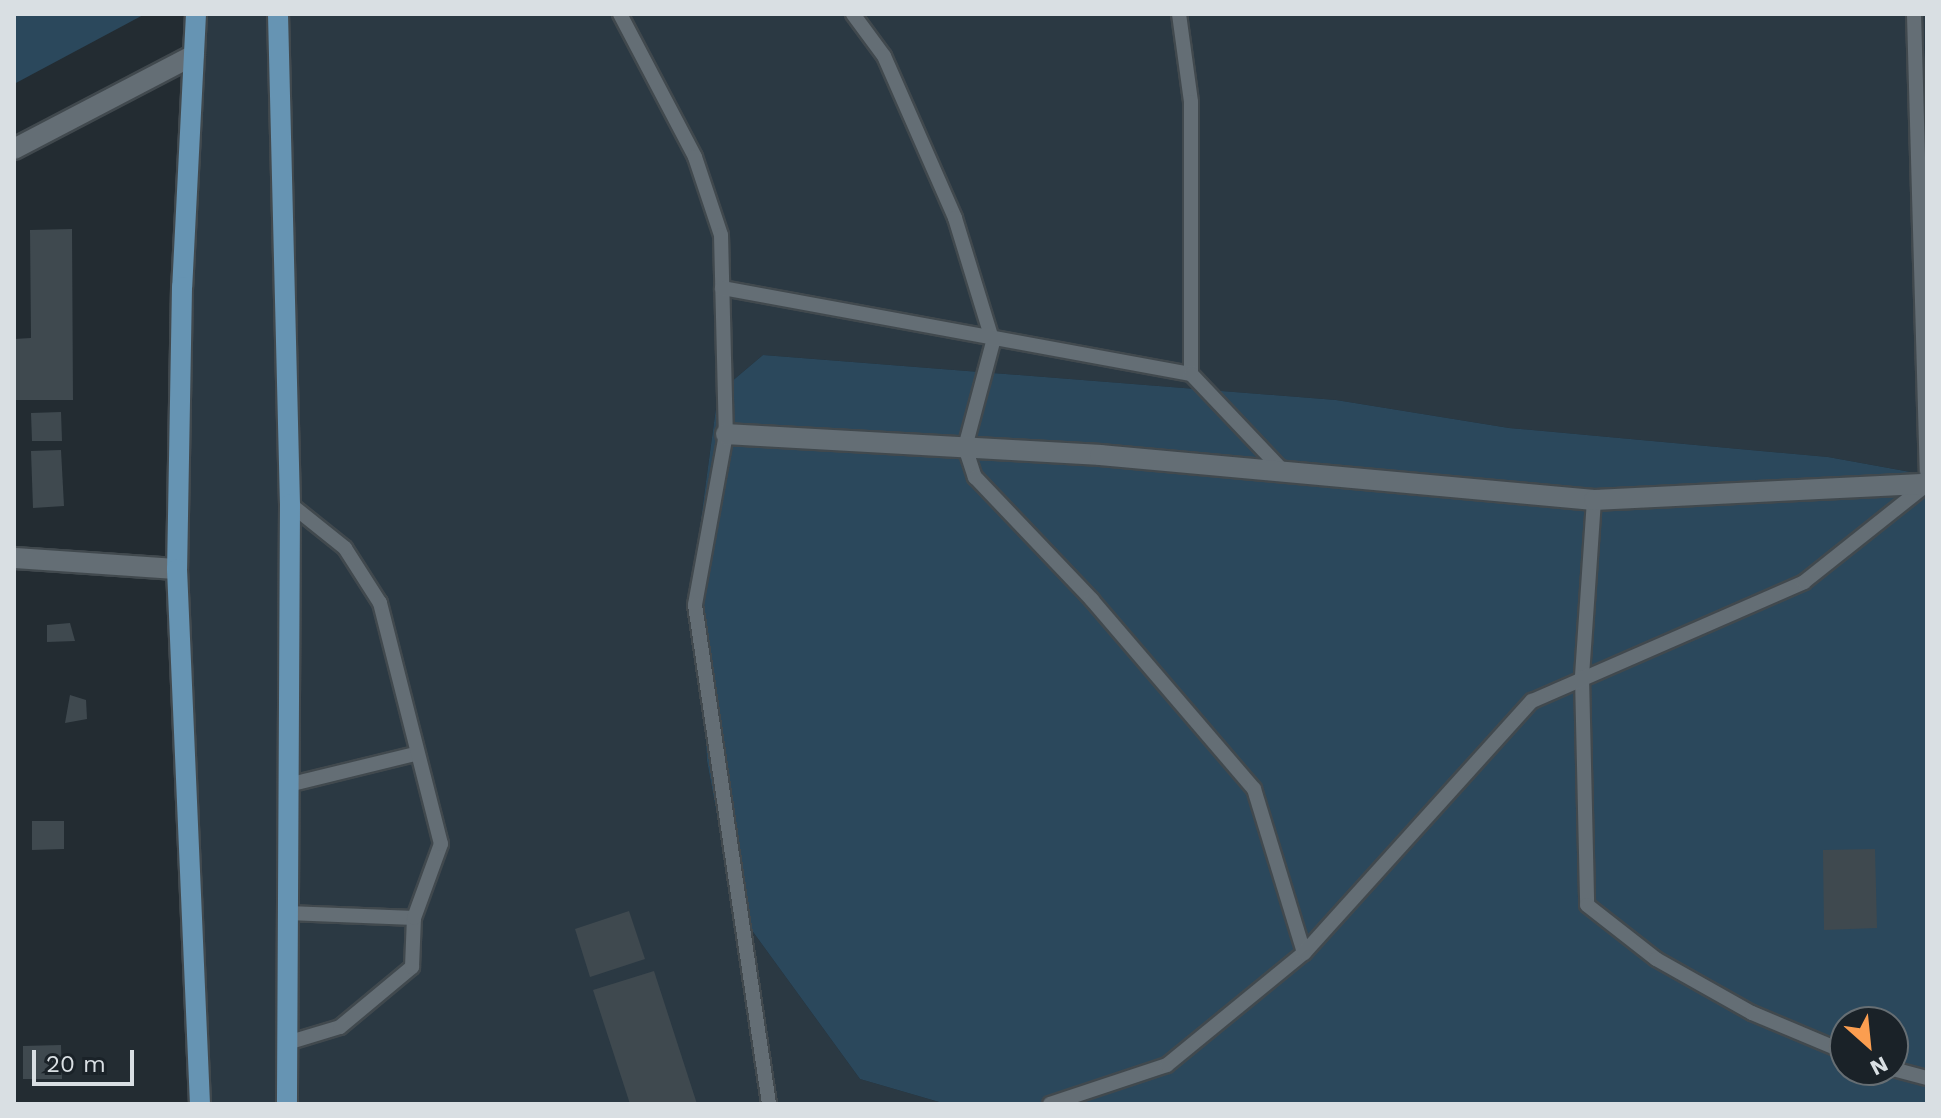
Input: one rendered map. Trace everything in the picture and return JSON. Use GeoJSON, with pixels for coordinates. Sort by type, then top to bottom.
{"type":"FeatureCollection","features":[{"type":"Feature","properties":{"kind":"main road"},"geometry":{"type":"LineString","coordinates":[[196,14],[177,569],[200,1104]]}},
{"type":"Feature","properties":{"kind":"main road"},"geometry":{"type":"LineString","coordinates":[[278,14],[290,504],[287,1104]]}},
{"type":"Feature","properties":{"kind":"street"},"geometry":{"type":"LineString","coordinates":[[14,149],[194,55]]}},
{"type":"Feature","properties":{"kind":"street"},"geometry":{"type":"LineString","coordinates":[[726,434],[965,447],[1283,471],[1594,500],[1927,484]]}},
{"type":"Feature","properties":{"kind":"street"},"geometry":{"type":"LineString","coordinates":[[14,558],[177,569]]}},
{"type":"Feature","properties":{"kind":"lane"},"geometry":{"type":"LineString","coordinates":[[620,14],[695,157],[721,235],[726,434],[695,605],[769,1104]]}},
{"type":"Feature","properties":{"kind":"lane"},"geometry":{"type":"LineString","coordinates":[[853,14],[884,56],[955,218],[993,342],[965,447],[975,477],[1092,600],[1254,789],[1304,953]]}},
{"type":"Feature","properties":{"kind":"lane"},"geometry":{"type":"LineString","coordinates":[[1179,14],[1191,102],[1191,374]]}},
{"type":"Feature","properties":{"kind":"lane"},"geometry":{"type":"LineString","coordinates":[[1914,14],[1927,471]]}},
{"type":"Feature","properties":{"kind":"lane"},"geometry":{"type":"LineString","coordinates":[[722,288],[993,342],[1191,374],[1283,471]]}},
{"type":"Feature","properties":{"kind":"lane"},"geometry":{"type":"LineString","coordinates":[[1050,1104],[1167,1065],[1304,953],[1532,701],[1804,582],[1927,484]]}},
{"type":"Feature","properties":{"kind":"lane"},"geometry":{"type":"LineString","coordinates":[[1594,500],[1582,677],[1587,905],[1656,959],[1752,1013],[1829,1045]]}},
{"type":"Feature","properties":{"kind":"lane"},"geometry":{"type":"LineString","coordinates":[[287,1043],[340,1027],[392,987],[412,967],[414,918],[441,844],[429,779],[415,754],[380,603],[345,548],[290,504]]}},
{"type":"Feature","properties":{"kind":"lane"},"geometry":{"type":"LineString","coordinates":[[288,785],[415,754]]}},
{"type":"Feature","properties":{"kind":"lane"},"geometry":{"type":"LineString","coordinates":[[288,913],[414,918]]}},
{"type":"Feature","properties":{"kind":"shaded area"},"geometry":{"type":"Polygon","coordinates":[[[14,14],[145,14],[14,84],[14,14]]]}},
{"type":"Feature","properties":{"kind":"shaded area"},"geometry":{"type":"Polygon","coordinates":[[[205,14],[1927,14],[1927,475],[1828,457],[1509,428],[1336,400],[763,355],[718,393],[695,563],[707,761],[726,865],[748,925],[860,1079],[946,1104],[198,1104],[186,478],[205,14]]]}},
{"type":"Feature","properties":{"kind":"shaded area"},"geometry":{"type":"Polygon","coordinates":[[[763,355],[1336,400],[1509,428],[1828,457],[1927,475],[1927,1104],[946,1104],[860,1079],[748,925],[726,865],[707,761],[695,563],[718,393],[763,355]]]}},
{"type":"Feature","properties":{"kind":"building"},"geometry":{"type":"Polygon","coordinates":[[[72,229],[73,400],[14,400],[14,339],[31,338],[30,230],[72,229]]]}},
{"type":"Feature","properties":{"kind":"building"},"geometry":{"type":"Polygon","coordinates":[[[61,412],[62,441],[32,441],[31,413],[61,412]]]}},
{"type":"Feature","properties":{"kind":"building"},"geometry":{"type":"Polygon","coordinates":[[[61,450],[64,506],[33,508],[31,451],[61,450]]]}},
{"type":"Feature","properties":{"kind":"building"},"geometry":{"type":"Polygon","coordinates":[[[70,623],[75,641],[47,642],[47,625],[70,623]]]}},
{"type":"Feature","properties":{"kind":"building"},"geometry":{"type":"Polygon","coordinates":[[[70,695],[86,700],[87,719],[65,723],[70,695]]]}},
{"type":"Feature","properties":{"kind":"building"},"geometry":{"type":"Polygon","coordinates":[[[32,821],[64,821],[64,849],[32,850],[32,821]]]}},
{"type":"Feature","properties":{"kind":"building"},"geometry":{"type":"Polygon","coordinates":[[[1875,849],[1877,928],[1824,930],[1823,850],[1875,849]]]}},
{"type":"Feature","properties":{"kind":"building"},"geometry":{"type":"Polygon","coordinates":[[[629,911],[645,959],[590,977],[575,929],[629,911]]]}},
{"type":"Feature","properties":{"kind":"building"},"geometry":{"type":"Polygon","coordinates":[[[654,971],[697,1104],[630,1104],[593,990],[654,971]]]}},
{"type":"Feature","properties":{"kind":"building"},"geometry":{"type":"Polygon","coordinates":[[[61,1045],[62,1079],[23,1079],[23,1046],[61,1045]]]}}]}
